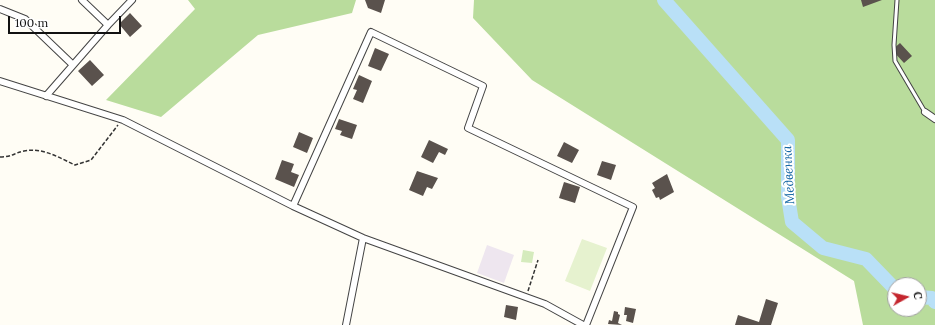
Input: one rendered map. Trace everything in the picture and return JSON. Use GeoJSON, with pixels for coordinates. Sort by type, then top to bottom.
{"type":"FeatureCollection","features":[{"type":"Feature","properties":{"kind":"street"},"geometry":{"type":"LineString","coordinates":[[82,0],[108,25]]}},
{"type":"Feature","properties":{"kind":"street"},"geometry":{"type":"LineString","coordinates":[[46,96],[132,0]]}},
{"type":"Feature","properties":{"kind":"street"},"geometry":{"type":"LineString","coordinates":[[0,9],[25,19],[73,65]]}},
{"type":"Feature","properties":{"kind":"street"},"geometry":{"type":"LineString","coordinates":[[0,81],[123,120],[293,206],[363,238],[462,275],[526,296],[565,313],[584,325],[633,207],[468,128],[483,86],[371,32],[293,206]]}},
{"type":"Feature","properties":{"kind":"street"},"geometry":{"type":"LineString","coordinates":[[925,112],[935,119]]}},
{"type":"Feature","properties":{"kind":"street"},"geometry":{"type":"LineString","coordinates":[[346,325],[363,238]]}},
{"type":"Feature","properties":{"kind":"lane"},"geometry":{"type":"LineString","coordinates":[[897,0],[894,45],[895,61],[925,112]]}},
{"type":"Feature","properties":{"kind":"path"},"geometry":{"type":"LineString","coordinates":[[0,157],[12,157],[24,151],[43,151],[75,165],[91,160],[123,120]]}},
{"type":"Feature","properties":{"kind":"path"},"geometry":{"type":"LineString","coordinates":[[526,296],[538,260]]}},
{"type":"Feature","properties":{"kind":"shaded area"},"geometry":{"type":"Polygon","coordinates":[[[487,245],[514,255],[504,283],[477,273],[487,245]]]}},
{"type":"Feature","properties":{"kind":"green space"},"geometry":{"type":"Polygon","coordinates":[[[188,0],[356,0],[352,13],[258,35],[161,117],[106,100],[195,9],[188,0]]]}},
{"type":"Feature","properties":{"kind":"green space"},"geometry":{"type":"Polygon","coordinates":[[[474,0],[935,0],[935,325],[863,325],[854,281],[532,80],[473,18],[474,0]]]}},
{"type":"Feature","properties":{"kind":"green space"},"geometry":{"type":"Polygon","coordinates":[[[582,239],[607,248],[590,291],[565,281],[582,239]]]}},
{"type":"Feature","properties":{"kind":"green space"},"geometry":{"type":"Polygon","coordinates":[[[523,250],[534,252],[532,263],[521,262],[523,250]]]}},
{"type":"Feature","properties":{"kind":"building"},"geometry":{"type":"Polygon","coordinates":[[[365,0],[385,0],[381,13],[368,8],[365,0]]]}},
{"type":"Feature","properties":{"kind":"building"},"geometry":{"type":"Polygon","coordinates":[[[861,0],[882,0],[863,7],[861,0]]]}},
{"type":"Feature","properties":{"kind":"building"},"geometry":{"type":"Polygon","coordinates":[[[130,13],[142,26],[130,37],[119,24],[130,13]]]}},
{"type":"Feature","properties":{"kind":"building"},"geometry":{"type":"Polygon","coordinates":[[[900,43],[912,56],[904,63],[892,50],[900,43]]]}},
{"type":"Feature","properties":{"kind":"building"},"geometry":{"type":"Polygon","coordinates":[[[375,48],[389,54],[381,71],[368,66],[375,48]]]}},
{"type":"Feature","properties":{"kind":"building"},"geometry":{"type":"Polygon","coordinates":[[[90,60],[104,75],[92,86],[78,71],[90,60]]]}},
{"type":"Feature","properties":{"kind":"building"},"geometry":{"type":"Polygon","coordinates":[[[359,75],[372,81],[363,103],[353,99],[357,90],[353,89],[359,75]]]}},
{"type":"Feature","properties":{"kind":"building"},"geometry":{"type":"Polygon","coordinates":[[[339,119],[357,125],[352,139],[340,135],[342,131],[335,129],[339,119]]]}},
{"type":"Feature","properties":{"kind":"building"},"geometry":{"type":"Polygon","coordinates":[[[299,132],[313,138],[307,153],[293,147],[299,132]]]}},
{"type":"Feature","properties":{"kind":"building"},"geometry":{"type":"Polygon","coordinates":[[[429,140],[448,149],[445,155],[439,152],[433,163],[421,157],[429,140]]]}},
{"type":"Feature","properties":{"kind":"building"},"geometry":{"type":"Polygon","coordinates":[[[564,142],[579,150],[572,163],[557,156],[564,142]]]}},
{"type":"Feature","properties":{"kind":"building"},"geometry":{"type":"Polygon","coordinates":[[[282,160],[294,164],[291,172],[299,175],[294,187],[275,179],[282,160]]]}},
{"type":"Feature","properties":{"kind":"building"},"geometry":{"type":"Polygon","coordinates":[[[602,161],[616,165],[611,180],[597,175],[602,161]]]}},
{"type":"Feature","properties":{"kind":"building"},"geometry":{"type":"Polygon","coordinates":[[[417,171],[438,178],[432,189],[427,187],[423,196],[409,190],[417,171]]]}},
{"type":"Feature","properties":{"kind":"building"},"geometry":{"type":"Polygon","coordinates":[[[667,174],[674,192],[660,200],[659,197],[656,198],[652,190],[655,188],[652,183],[667,174]]]}},
{"type":"Feature","properties":{"kind":"building"},"geometry":{"type":"Polygon","coordinates":[[[564,182],[580,187],[575,203],[559,198],[564,182]]]}},
{"type":"Feature","properties":{"kind":"building"},"geometry":{"type":"Polygon","coordinates":[[[766,299],[778,303],[771,325],[735,325],[738,315],[759,322],[766,299]]]}},
{"type":"Feature","properties":{"kind":"building"},"geometry":{"type":"Polygon","coordinates":[[[506,305],[518,307],[516,320],[504,317],[506,305]]]}},
{"type":"Feature","properties":{"kind":"building"},"geometry":{"type":"Polygon","coordinates":[[[625,307],[636,309],[633,323],[626,321],[627,315],[624,315],[625,307]]]}},
{"type":"Feature","properties":{"kind":"building"},"geometry":{"type":"Polygon","coordinates":[[[614,311],[618,312],[620,315],[618,323],[622,325],[608,324],[609,320],[612,321],[614,311]]]}},
{"type":"Feature","properties":{"kind":"waterway","name":"Медвенка"},"geometry":{"type":"LineString","coordinates":[[664,0],[788,140],[788,197],[792,222],[823,248],[866,259],[887,281]]}},
{"type":"Feature","properties":{"kind":"waterway","name":"Медвенка"},"geometry":{"type":"LineString","coordinates":[[927,298],[932,298],[935,302]]}}]}
